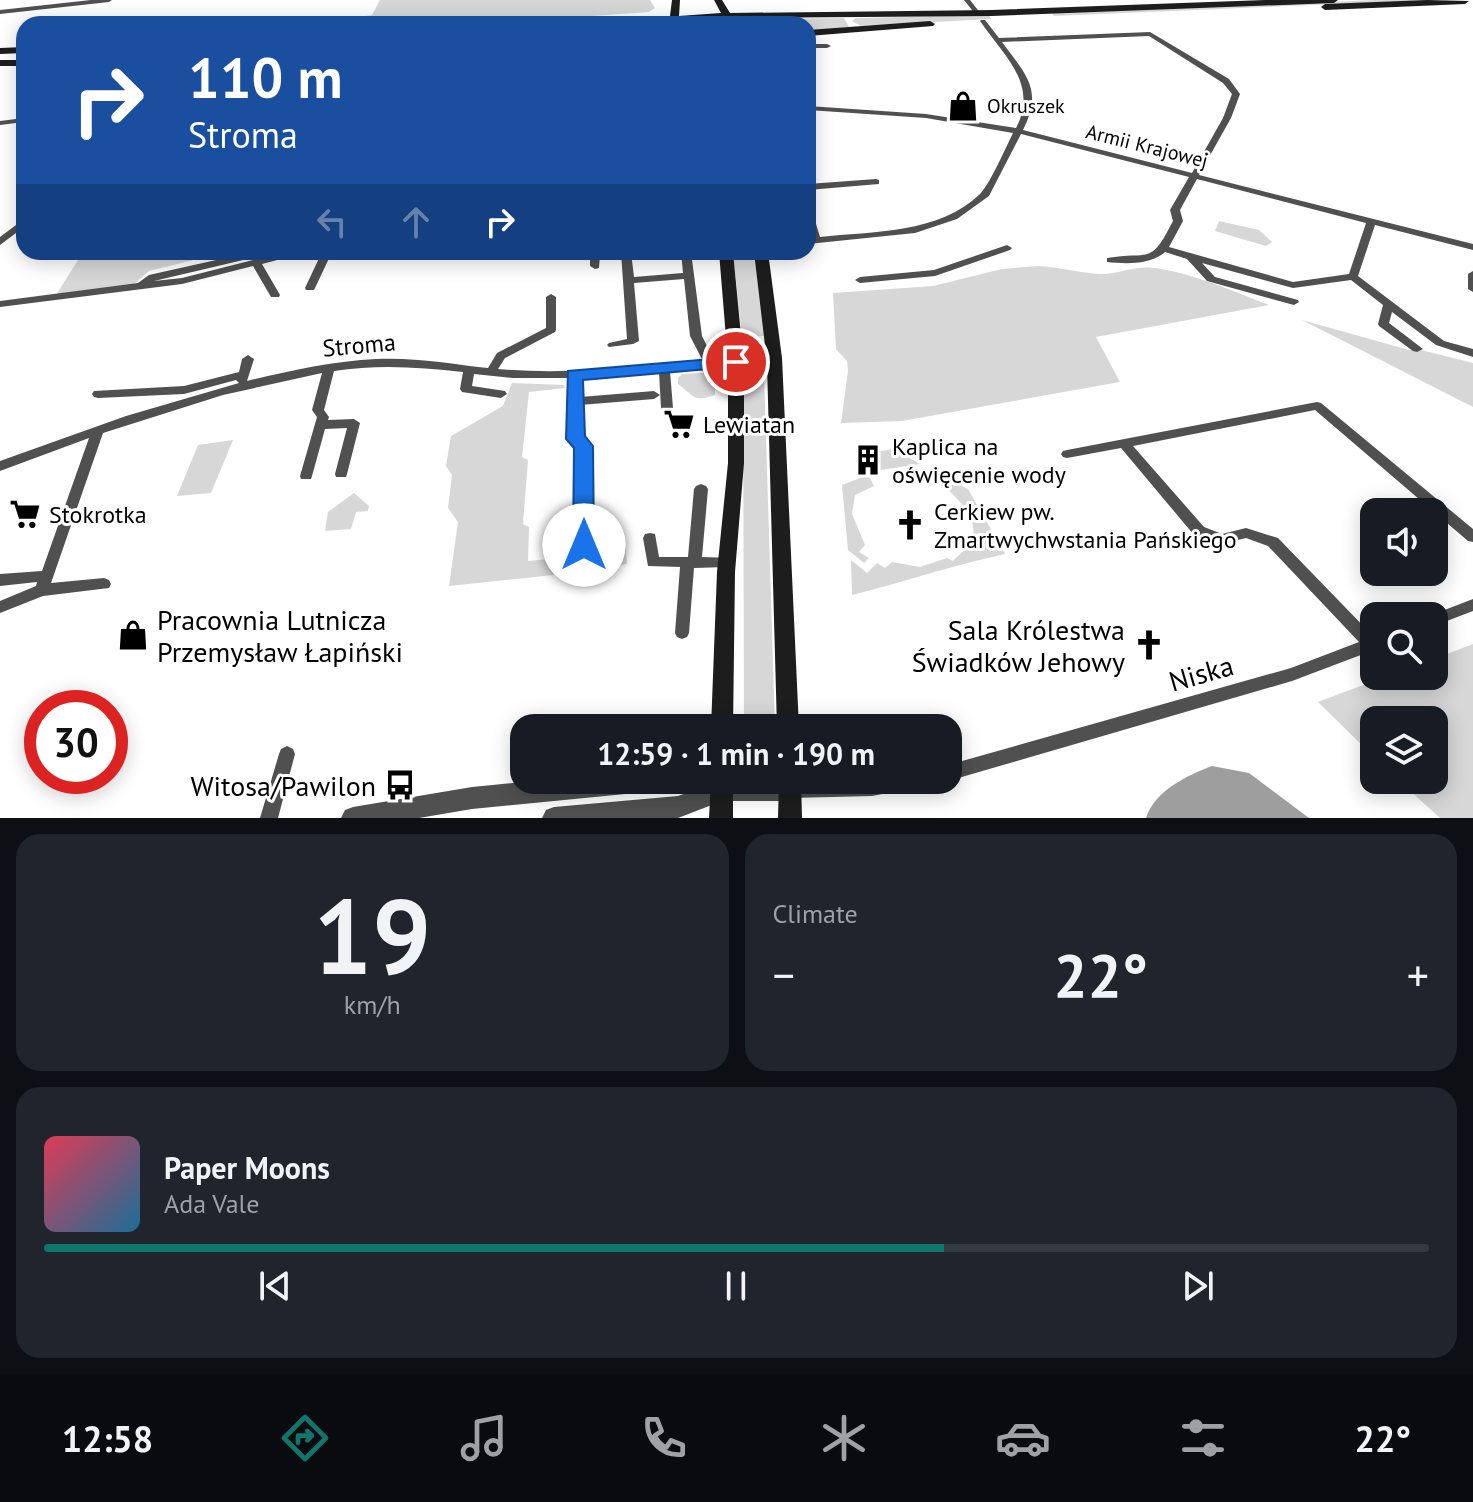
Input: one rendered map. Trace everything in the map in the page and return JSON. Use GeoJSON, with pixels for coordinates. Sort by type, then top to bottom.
{"type":"FeatureCollection","features":[{"type":"Feature","properties":{"kind":"main road"},"geometry":{"type":"LineString","coordinates":[[1044,15],[1334,0]]}},
{"type":"Feature","properties":{"kind":"main road"},"geometry":{"type":"LineString","coordinates":[[816,17],[980,17],[1464,0],[1473,3]]}},
{"type":"Feature","properties":{"kind":"main road"},"geometry":{"type":"LineString","coordinates":[[858,15],[846,21],[851,27],[865,29]]}},
{"type":"Feature","properties":{"kind":"main road"},"geometry":{"type":"LineString","coordinates":[[816,32],[980,17]]}},
{"type":"Feature","properties":{"kind":"main road"},"geometry":{"type":"LineString","coordinates":[[722,714],[727,562],[736,463],[736,362],[727,260]]}},
{"type":"Feature","properties":{"kind":"main road"},"geometry":{"type":"LineString","coordinates":[[762,260],[774,358],[787,714]]}},
{"type":"Feature","properties":{"kind":"main road"},"geometry":{"type":"LineString","coordinates":[[736,362],[774,358]]}},
{"type":"Feature","properties":{"kind":"main road"},"geometry":{"type":"LineString","coordinates":[[721,818],[722,794]]}},
{"type":"Feature","properties":{"kind":"main road"},"geometry":{"type":"LineString","coordinates":[[790,794],[790,818]]}},
{"type":"Feature","properties":{"kind":"street"},"geometry":{"type":"LineString","coordinates":[[0,12],[109,0]]}},
{"type":"Feature","properties":{"kind":"street"},"geometry":{"type":"LineString","coordinates":[[816,241],[892,235],[954,217],[986,194],[1026,116],[1029,90],[967,0]]}},
{"type":"Feature","properties":{"kind":"street"},"geometry":{"type":"LineString","coordinates":[[1021,39],[1021,32],[1088,29]]}},
{"type":"Feature","properties":{"kind":"street"},"geometry":{"type":"LineString","coordinates":[[997,40],[1150,34],[1226,81],[1236,94],[1236,100],[1175,210],[1178,221],[1164,249],[1153,258],[1111,260]]}},
{"type":"Feature","properties":{"kind":"street"},"geometry":{"type":"LineString","coordinates":[[816,46],[827,46]]}},
{"type":"Feature","properties":{"kind":"street","name":"Armii Krajowej"},"geometry":{"type":"LineString","coordinates":[[816,109],[926,116],[1017,131],[1473,247]]}},
{"type":"Feature","properties":{"kind":"street"},"geometry":{"type":"LineString","coordinates":[[816,186],[876,182]]}},
{"type":"Feature","properties":{"kind":"street"},"geometry":{"type":"LineString","coordinates":[[1353,277],[1371,221]]}},
{"type":"Feature","properties":{"kind":"street"},"geometry":{"type":"LineString","coordinates":[[0,242],[16,229]]}},
{"type":"Feature","properties":{"kind":"street"},"geometry":{"type":"LineString","coordinates":[[860,280],[935,273],[1007,248]]}},
{"type":"Feature","properties":{"kind":"street"},"geometry":{"type":"LineString","coordinates":[[1164,249],[1293,285],[1353,277],[1440,343],[1473,353]]}},
{"type":"Feature","properties":{"kind":"street"},"geometry":{"type":"LineString","coordinates":[[1191,257],[1211,279],[1294,302]]}},
{"type":"Feature","properties":{"kind":"street"},"geometry":{"type":"LineString","coordinates":[[138,288],[153,277],[239,260]]}},
{"type":"Feature","properties":{"kind":"street"},"geometry":{"type":"LineString","coordinates":[[0,304],[138,288],[261,260]]}},
{"type":"Feature","properties":{"kind":"street"},"geometry":{"type":"LineString","coordinates":[[310,288],[323,260]]}},
{"type":"Feature","properties":{"kind":"street"},"geometry":{"type":"LineString","coordinates":[[595,260],[595,266]]}},
{"type":"Feature","properties":{"kind":"street"},"geometry":{"type":"LineString","coordinates":[[613,345],[633,341],[627,260]]}},
{"type":"Feature","properties":{"kind":"street"},"geometry":{"type":"LineString","coordinates":[[687,260],[696,336],[710,364]]}},
{"type":"Feature","properties":{"kind":"street"},"geometry":{"type":"LineString","coordinates":[[256,263],[275,295]]}},
{"type":"Feature","properties":{"kind":"street"},"geometry":{"type":"LineString","coordinates":[[1473,274],[1473,289]]}},
{"type":"Feature","properties":{"kind":"street"},"geometry":{"type":"LineString","coordinates":[[629,280],[688,276]]}},
{"type":"Feature","properties":{"kind":"street"},"geometry":{"type":"LineString","coordinates":[[492,370],[501,356],[551,330],[551,297]]}},
{"type":"Feature","properties":{"kind":"street"},"geometry":{"type":"LineString","coordinates":[[1389,304],[1383,324],[1417,349]]}},
{"type":"Feature","properties":{"kind":"street"},"geometry":{"type":"LineString","coordinates":[[98,394],[184,390],[242,381],[248,359]]}},
{"type":"Feature","properties":{"kind":"street","name":"Stroma"},"geometry":{"type":"LineString","coordinates":[[0,466],[242,381],[329,369],[411,363],[574,375],[736,362]]}},
{"type":"Feature","properties":{"kind":"street"},"geometry":{"type":"LineString","coordinates":[[469,368],[466,389],[501,394]]}},
{"type":"Feature","properties":{"kind":"street"},"geometry":{"type":"LineString","coordinates":[[664,368],[667,408]]}},
{"type":"Feature","properties":{"kind":"street"},"geometry":{"type":"LineString","coordinates":[[306,476],[323,417],[318,410],[329,369]]}},
{"type":"Feature","properties":{"kind":"street"},"geometry":{"type":"LineString","coordinates":[[574,375],[575,439],[584,446],[584,545]]}},
{"type":"Feature","properties":{"kind":"street"},"geometry":{"type":"LineString","coordinates":[[575,401],[654,395]]}},
{"type":"Feature","properties":{"kind":"street"},"geometry":{"type":"LineString","coordinates":[[1067,454],[1317,406],[1473,537]]}},
{"type":"Feature","properties":{"kind":"street"},"geometry":{"type":"LineString","coordinates":[[320,425],[354,423],[341,474]]}},
{"type":"Feature","properties":{"kind":"street"},"geometry":{"type":"LineString","coordinates":[[0,607],[44,583],[97,432]]}},
{"type":"Feature","properties":{"kind":"street"},"geometry":{"type":"LineString","coordinates":[[1124,443],[1199,531],[1222,539],[1246,533],[1273,542],[1360,632]]}},
{"type":"Feature","properties":{"kind":"street"},"geometry":{"type":"LineString","coordinates":[[682,633],[701,489]]}},
{"type":"Feature","properties":{"kind":"street"},"geometry":{"type":"LineString","coordinates":[[650,538],[653,562],[727,562]]}},
{"type":"Feature","properties":{"kind":"street"},"geometry":{"type":"LineString","coordinates":[[0,580],[104,584]]}},
{"type":"Feature","properties":{"kind":"street"},"geometry":{"type":"LineString","coordinates":[[1448,615],[1473,605]]}},
{"type":"Feature","properties":{"kind":"street","name":"Niska"},"geometry":{"type":"LineString","coordinates":[[962,769],[1292,674],[1360,648]]}},
{"type":"Feature","properties":{"kind":"street"},"geometry":{"type":"LineString","coordinates":[[269,818],[287,754]]}},
{"type":"Feature","properties":{"kind":"street"},"geometry":{"type":"LineString","coordinates":[[353,818],[513,794]]}},
{"type":"Feature","properties":{"kind":"street"},"geometry":{"type":"LineString","coordinates":[[554,818],[678,807],[704,794]]}},
{"type":"Feature","properties":{"kind":"shaded area"},"geometry":{"type":"Polygon","coordinates":[[[380,0],[650,0],[655,8],[649,12],[593,16],[365,16],[372,15],[380,0]]]}},
{"type":"Feature","properties":{"kind":"shaded area"},"geometry":{"type":"Polygon","coordinates":[[[1432,0],[1054,16],[1052,13],[1432,0]]]}},
{"type":"Feature","properties":{"kind":"shaded area"},"geometry":{"type":"Polygon","coordinates":[[[989,15],[991,19],[861,26],[852,21],[856,18],[989,15]]]}},
{"type":"Feature","properties":{"kind":"shaded area"},"geometry":{"type":"Polygon","coordinates":[[[816,18],[844,18],[849,27],[816,30],[816,18]]]}},
{"type":"Feature","properties":{"kind":"shaded area"},"geometry":{"type":"Polygon","coordinates":[[[1219,221],[1259,230],[1272,242],[1266,246],[1215,231],[1219,221]]]}},
{"type":"Feature","properties":{"kind":"shaded area"},"geometry":{"type":"Polygon","coordinates":[[[78,260],[194,260],[149,271],[132,286],[56,295],[78,260]]]}},
{"type":"Feature","properties":{"kind":"shaded area"},"geometry":{"type":"Polygon","coordinates":[[[734,260],[755,260],[765,336],[742,337],[734,260]]]}},
{"type":"Feature","properties":{"kind":"shaded area"},"geometry":{"type":"Polygon","coordinates":[[[1038,266],[1100,274],[1156,268],[1199,279],[1269,305],[1096,337],[1120,382],[902,421],[841,423],[848,371],[847,361],[836,349],[833,293],[933,286],[1002,269],[1038,266]]]}},
{"type":"Feature","properties":{"kind":"shaded area"},"geometry":{"type":"Polygon","coordinates":[[[1302,320],[1409,350],[1417,349],[1473,363],[1473,407],[1302,320]]]}},
{"type":"Feature","properties":{"kind":"shaded area"},"geometry":{"type":"Polygon","coordinates":[[[715,372],[715,395],[695,397],[678,384],[682,374],[715,372]]]}},
{"type":"Feature","properties":{"kind":"shaded area"},"geometry":{"type":"Polygon","coordinates":[[[743,373],[764,373],[775,714],[744,714],[743,373]]]}},
{"type":"Feature","properties":{"kind":"shaded area"},"geometry":{"type":"Polygon","coordinates":[[[512,383],[564,385],[565,388],[529,392],[522,457],[528,460],[523,524],[529,527],[528,561],[559,558],[573,562],[573,573],[449,586],[458,522],[448,508],[452,475],[446,466],[451,436],[503,406],[512,383]]]}},
{"type":"Feature","properties":{"kind":"shaded area"},"geometry":{"type":"Polygon","coordinates":[[[233,440],[211,493],[177,496],[198,445],[233,440]]]}},
{"type":"Feature","properties":{"kind":"shaded area"},"geometry":{"type":"Polygon","coordinates":[[[894,449],[920,464],[874,471],[873,458],[863,454],[894,449]]]}},
{"type":"Feature","properties":{"kind":"shaded area"},"geometry":{"type":"Polygon","coordinates":[[[869,476],[874,486],[855,495],[852,514],[865,545],[859,552],[869,558],[864,563],[848,550],[842,485],[869,476]]]}},
{"type":"Feature","properties":{"kind":"shaded area"},"geometry":{"type":"Polygon","coordinates":[[[952,481],[968,489],[1005,554],[852,595],[851,560],[867,573],[877,563],[885,568],[892,562],[920,567],[947,558],[953,561],[967,547],[971,542],[973,526],[956,497],[944,487],[952,481]]]}},
{"type":"Feature","properties":{"kind":"shaded area"},"geometry":{"type":"Polygon","coordinates":[[[354,493],[369,506],[368,511],[356,512],[351,529],[325,531],[328,512],[354,493]]]}},
{"type":"Feature","properties":{"kind":"shaded area"},"geometry":{"type":"Polygon","coordinates":[[[625,537],[627,564],[617,565],[617,569],[578,573],[578,549],[605,546],[605,539],[625,537]]]}},
{"type":"Feature","properties":{"kind":"shaded area"},"geometry":{"type":"Polygon","coordinates":[[[1473,644],[1473,818],[1440,818],[1413,794],[1448,794],[1448,706],[1360,706],[1360,743],[1318,702],[1360,686],[1360,690],[1448,690],[1448,654],[1473,644]]]}},
{"type":"Feature","properties":{"kind":"shaded area"},"geometry":{"type":"Polygon","coordinates":[[[1212,766],[1249,773],[1309,818],[1146,818],[1150,808],[1164,792],[1212,766]]]}},
{"type":"Feature","properties":{"kind":"place","name":"Okruszek"},"geometry":{"type":"Point","coordinates":[963,106]}},
{"type":"Feature","properties":{"kind":"place","name":"Lewiatan"},"geometry":{"type":"Point","coordinates":[679,424]}},
{"type":"Feature","properties":{"kind":"place","name":"Kaplica na oświęcenie wody"},"geometry":{"type":"Point","coordinates":[868,460]}},
{"type":"Feature","properties":{"kind":"place","name":"Stokrotka"},"geometry":{"type":"Point","coordinates":[25,514]}},
{"type":"Feature","properties":{"kind":"place","name":"Cerkiew pw. Zmartwychwstania Pańskiego"},"geometry":{"type":"Point","coordinates":[910,525]}},
{"type":"Feature","properties":{"kind":"place","name":"Pracownia Lutnicza Przemysław Łapiński"},"geometry":{"type":"Point","coordinates":[133,635]}},
{"type":"Feature","properties":{"kind":"place","name":"Sala Królestwa Świadków Jehowy"},"geometry":{"type":"Point","coordinates":[1149,645]}},
{"type":"Feature","properties":{"kind":"place","name":"Witosa/Pawilon"},"geometry":{"type":"Point","coordinates":[400,785]}},
{"type":"Feature","properties":{"kind":"route"},"geometry":{"type":"LineString","coordinates":[[584,545],[584,446],[575,439],[574,375],[736,362]]}}]}
